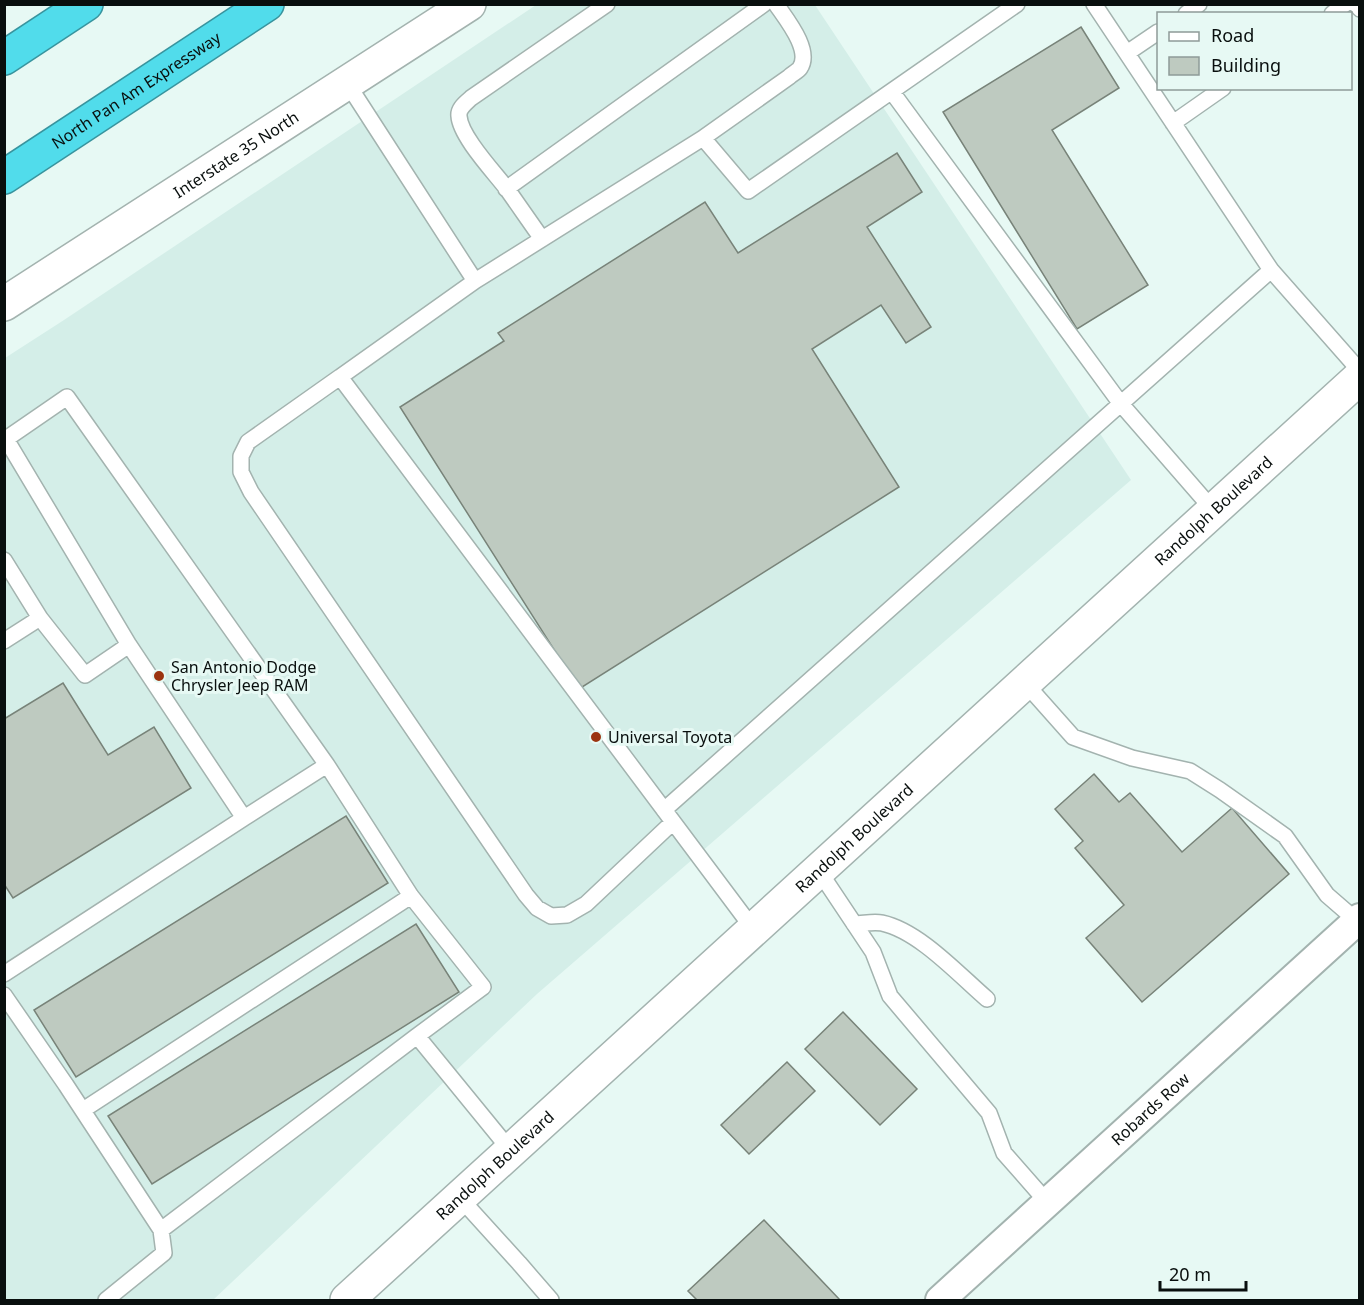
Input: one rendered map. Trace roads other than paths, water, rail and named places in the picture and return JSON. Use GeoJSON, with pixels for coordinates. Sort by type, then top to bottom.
{"type":"FeatureCollection","features":[{"type":"Feature","properties":{"kind":"highway"},"geometry":{"type":"LineString","coordinates":[[13,52],[67,4]]}},
{"type":"Feature","properties":{"kind":"highway"},"geometry":{"type":"LineString","coordinates":[[13,52],[86,4]]}},
{"type":"Feature","properties":{"kind":"highway","name":"North Pan Am Expressway"},"geometry":{"type":"LineString","coordinates":[[4,177],[267,4]]}},
{"type":"Feature","properties":{"kind":"highway"},"geometry":{"type":"LineString","coordinates":[[240,23],[273,4]]}},
{"type":"Feature","properties":{"kind":"street","name":"Interstate 35 North"},"geometry":{"type":"LineString","coordinates":[[4,304],[469,4]]}},
{"type":"Feature","properties":{"kind":"street","name":"Randolph Boulevard"},"geometry":{"type":"LineString","coordinates":[[347,1300],[1359,377]]}},
{"type":"Feature","properties":{"kind":"street","name":"Robards Row"},"geometry":{"type":"LineString","coordinates":[[940,1300],[1358,920]]}},
{"type":"Feature","properties":{"kind":"lane"},"geometry":{"type":"LineString","coordinates":[[542,239],[507,189],[466,137],[458,113],[471,98],[606,4]]}},
{"type":"Feature","properties":{"kind":"lane"},"geometry":{"type":"LineString","coordinates":[[507,189],[764,4]]}},
{"type":"Feature","properties":{"kind":"lane"},"geometry":{"type":"LineString","coordinates":[[776,4],[798,39],[804,54],[800,67],[789,77],[703,138],[475,281],[248,442],[240,456],[241,472],[251,492],[526,895],[537,908],[551,916],[567,915],[586,904],[668,816],[1121,404],[1272,270]]}},
{"type":"Feature","properties":{"kind":"lane"},"geometry":{"type":"LineString","coordinates":[[703,138],[748,191],[1017,4]]}},
{"type":"Feature","properties":{"kind":"lane"},"geometry":{"type":"LineString","coordinates":[[1094,4],[1272,270],[1359,371]]}},
{"type":"Feature","properties":{"kind":"lane"},"geometry":{"type":"LineString","coordinates":[[1356,4],[1359,9]]}},
{"type":"Feature","properties":{"kind":"lane"},"geometry":{"type":"LineString","coordinates":[[1127,53],[1157,33]]}},
{"type":"Feature","properties":{"kind":"lane"},"geometry":{"type":"LineString","coordinates":[[347,83],[475,281]]}},
{"type":"Feature","properties":{"kind":"lane"},"geometry":{"type":"LineString","coordinates":[[1173,123],[1219,90]]}},
{"type":"Feature","properties":{"kind":"lane"},"geometry":{"type":"LineString","coordinates":[[892,92],[1121,404],[1214,510]]}},
{"type":"Feature","properties":{"kind":"lane"},"geometry":{"type":"LineString","coordinates":[[340,377],[754,930]]}},
{"type":"Feature","properties":{"kind":"lane"},"geometry":{"type":"LineString","coordinates":[[161,1230],[483,987],[411,896],[327,765],[67,397],[6,439],[129,645],[244,818]]}},
{"type":"Feature","properties":{"kind":"lane"},"geometry":{"type":"LineString","coordinates":[[4,560],[40,618],[85,675],[129,645]]}},
{"type":"Feature","properties":{"kind":"lane"},"geometry":{"type":"LineString","coordinates":[[4,641],[40,618]]}},
{"type":"Feature","properties":{"kind":"lane"},"geometry":{"type":"LineString","coordinates":[[1025,683],[1073,736],[1132,758],[1190,771],[1286,836],[1327,895],[1358,920]]}},
{"type":"Feature","properties":{"kind":"lane"},"geometry":{"type":"LineString","coordinates":[[4,974],[327,765]]}},
{"type":"Feature","properties":{"kind":"lane"},"geometry":{"type":"LineString","coordinates":[[819,871],[873,952],[890,996],[989,1113],[1004,1153],[1047,1202]]}},
{"type":"Feature","properties":{"kind":"lane"},"geometry":{"type":"LineString","coordinates":[[83,1110],[411,896]]}},
{"type":"Feature","properties":{"kind":"lane"},"geometry":{"type":"LineString","coordinates":[[854,924],[879,922],[910,934],[924,943],[987,999]]}},
{"type":"Feature","properties":{"kind":"lane"},"geometry":{"type":"LineString","coordinates":[[4,995],[83,1110],[161,1230],[164,1253],[106,1300]]}},
{"type":"Feature","properties":{"kind":"lane"},"geometry":{"type":"LineString","coordinates":[[417,1036],[511,1151]]}},
{"type":"Feature","properties":{"kind":"lane"},"geometry":{"type":"LineString","coordinates":[[460,1198],[551,1300]]}},
{"type":"Feature","properties":{"kind":"place","name":"San Antonio Dodge Chrysler Jeep RAM"},"geometry":{"type":"Point","coordinates":[159,676]}},
{"type":"Feature","properties":{"kind":"place","name":"Universal Toyota"},"geometry":{"type":"Point","coordinates":[596,737]}}]}
